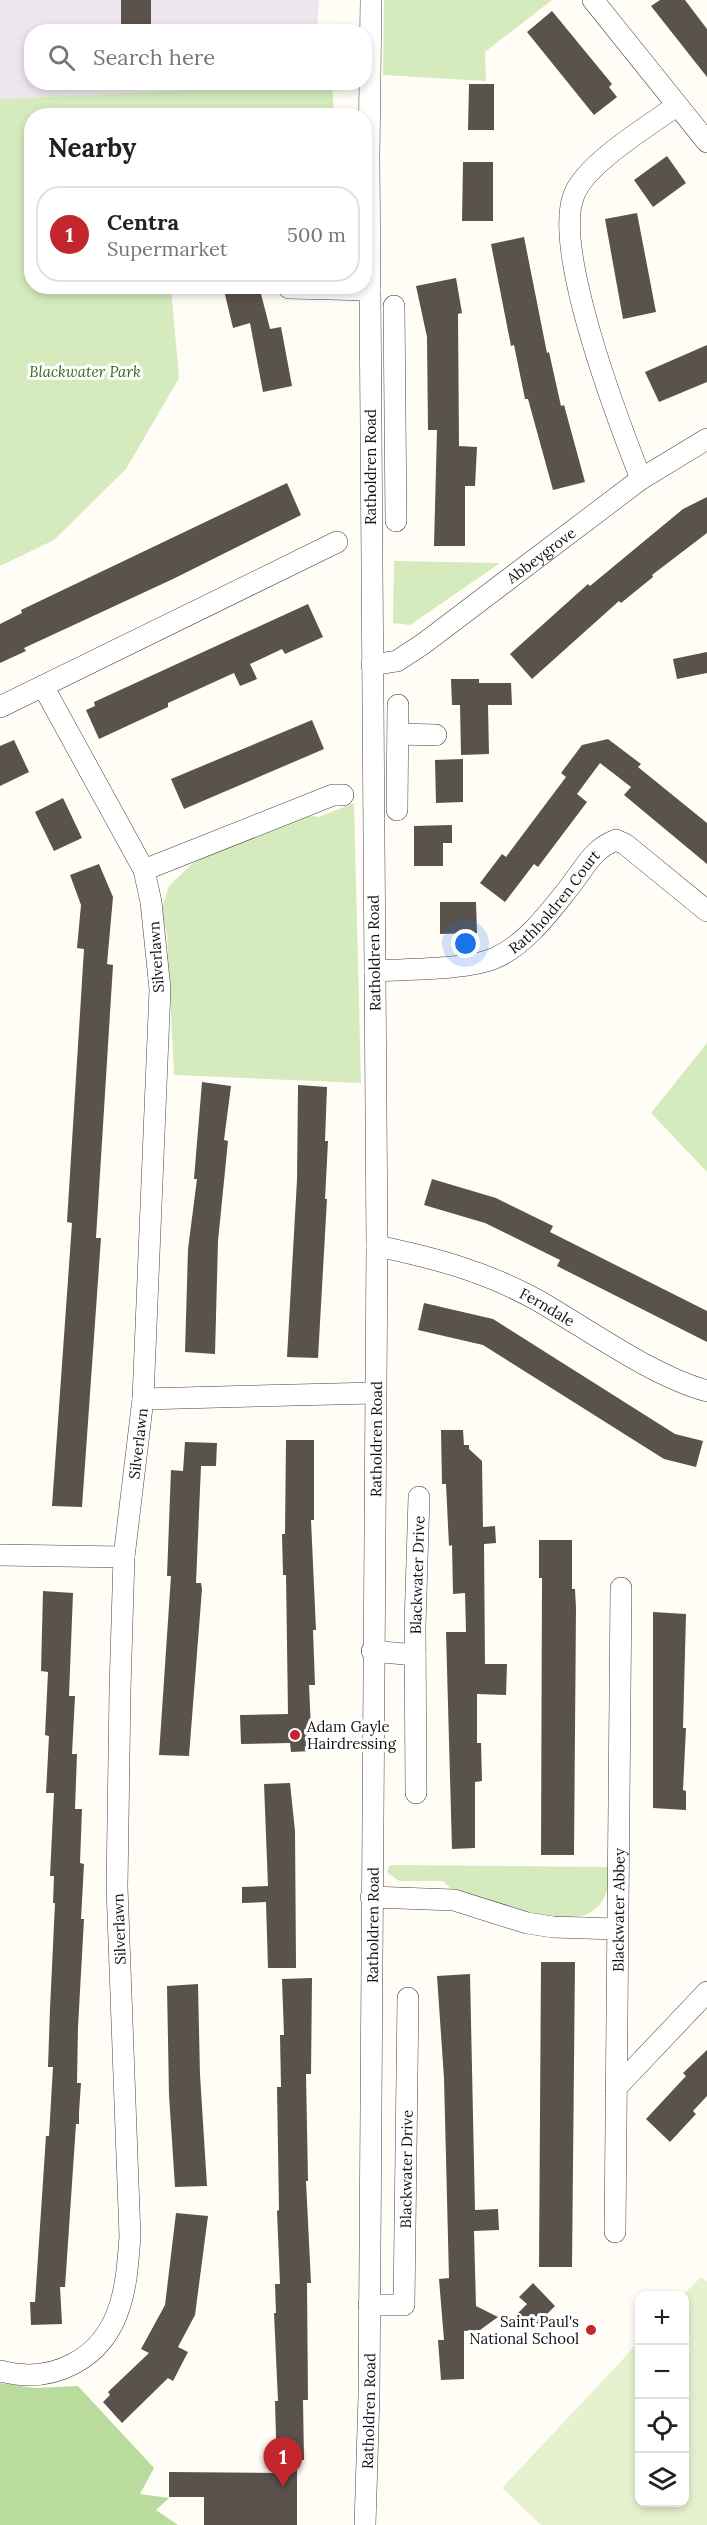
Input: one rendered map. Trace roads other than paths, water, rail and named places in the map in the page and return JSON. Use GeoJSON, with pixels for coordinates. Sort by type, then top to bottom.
{"type":"FeatureCollection","features":[{"type":"Feature","properties":{"kind":"street","name":"Ratholdren Road"},"geometry":{"type":"LineString","coordinates":[[371,0],[371,24]]}},
{"type":"Feature","properties":{"kind":"street"},"geometry":{"type":"LineString","coordinates":[[593,0],[707,142]]}},
{"type":"Feature","properties":{"kind":"street","name":"Ratholdren Road"},"geometry":{"type":"LineString","coordinates":[[371,90],[371,108]]}},
{"type":"Feature","properties":{"kind":"street"},"geometry":{"type":"LineString","coordinates":[[641,479],[614,409],[589,330],[574,261],[570,216],[574,194],[584,178],[604,159],[676,106]]}},
{"type":"Feature","properties":{"kind":"street","name":"Ratholdren Road"},"geometry":{"type":"LineString","coordinates":[[365,2525],[369,2306],[376,1246],[370,294]]}},
{"type":"Feature","properties":{"kind":"street","name":"Ratholdren Road"},"geometry":{"type":"LineString","coordinates":[[394,306],[396,521]]}},
{"type":"Feature","properties":{"kind":"street"},"geometry":{"type":"LineString","coordinates":[[369,353],[394,352]]}},
{"type":"Feature","properties":{"kind":"street","name":"Abbeygrove"},"geometry":{"type":"LineString","coordinates":[[372,665],[397,661],[423,644],[641,479],[707,439]]}},
{"type":"Feature","properties":{"kind":"street"},"geometry":{"type":"LineString","coordinates":[[0,707],[337,542]]}},
{"type":"Feature","properties":{"kind":"street","name":"Silverlawn"},"geometry":{"type":"LineString","coordinates":[[0,2371],[30,2376],[58,2370],[85,2359],[104,2338],[119,2308],[127,2276],[130,2196],[117,1887],[124,1557],[143,1399],[160,989],[152,902],[144,870],[43,686]]}},
{"type":"Feature","properties":{"kind":"street"},"geometry":{"type":"LineString","coordinates":[[397,810],[398,705]]}},
{"type":"Feature","properties":{"kind":"street"},"geometry":{"type":"LineString","coordinates":[[398,734],[436,735]]}},
{"type":"Feature","properties":{"kind":"street"},"geometry":{"type":"LineString","coordinates":[[373,773],[398,772]]}},
{"type":"Feature","properties":{"kind":"street"},"geometry":{"type":"LineString","coordinates":[[144,870],[333,795],[343,795]]}},
{"type":"Feature","properties":{"kind":"street","name":"Rathholdren Court"},"geometry":{"type":"LineString","coordinates":[[375,971],[458,965],[494,959],[523,940],[567,890],[600,846],[616,840],[625,844],[707,911]]}},
{"type":"Feature","properties":{"kind":"street","name":"Ferndale"},"geometry":{"type":"LineString","coordinates":[[376,1246],[446,1260],[495,1278],[659,1370],[707,1391]]}},
{"type":"Feature","properties":{"kind":"street","name":"Silverlawn"},"geometry":{"type":"LineString","coordinates":[[143,1399],[374,1393]]}},
{"type":"Feature","properties":{"kind":"street","name":"Blackwater Drive"},"geometry":{"type":"LineString","coordinates":[[416,1793],[415,1655],[419,1497]]}},
{"type":"Feature","properties":{"kind":"street"},"geometry":{"type":"LineString","coordinates":[[0,1555],[124,1557]]}},
{"type":"Feature","properties":{"kind":"street","name":"Blackwater Abbey"},"geometry":{"type":"LineString","coordinates":[[615,2232],[621,1588]]}},
{"type":"Feature","properties":{"kind":"street","name":"Blackwater Drive"},"geometry":{"type":"LineString","coordinates":[[372,1651],[415,1655]]}},
{"type":"Feature","properties":{"kind":"street"},"geometry":{"type":"LineString","coordinates":[[371,1897],[454,1900],[527,1923],[553,1927],[617,1929]]}},
{"type":"Feature","properties":{"kind":"street"},"geometry":{"type":"LineString","coordinates":[[616,2088],[707,1992]]}},
{"type":"Feature","properties":{"kind":"street","name":"Blackwater Drive"},"geometry":{"type":"LineString","coordinates":[[369,2306],[404,2305],[408,1998]]}},
{"type":"Feature","properties":{"kind":"place","name":"Adam Gayle Hairdressing"},"geometry":{"type":"Point","coordinates":[295,1735]}},
{"type":"Feature","properties":{"kind":"place","name":"Saint Paul's National School"},"geometry":{"type":"Point","coordinates":[591,2330]}},
{"type":"Feature","properties":{"kind":"place","name":"Centra"},"geometry":{"type":"Point","coordinates":[283,2487]}},
{"type":"Feature","properties":{"kind":"park label","name":"Blackwater Park"},"geometry":{"type":"Point","coordinates":[85,371]}}]}
